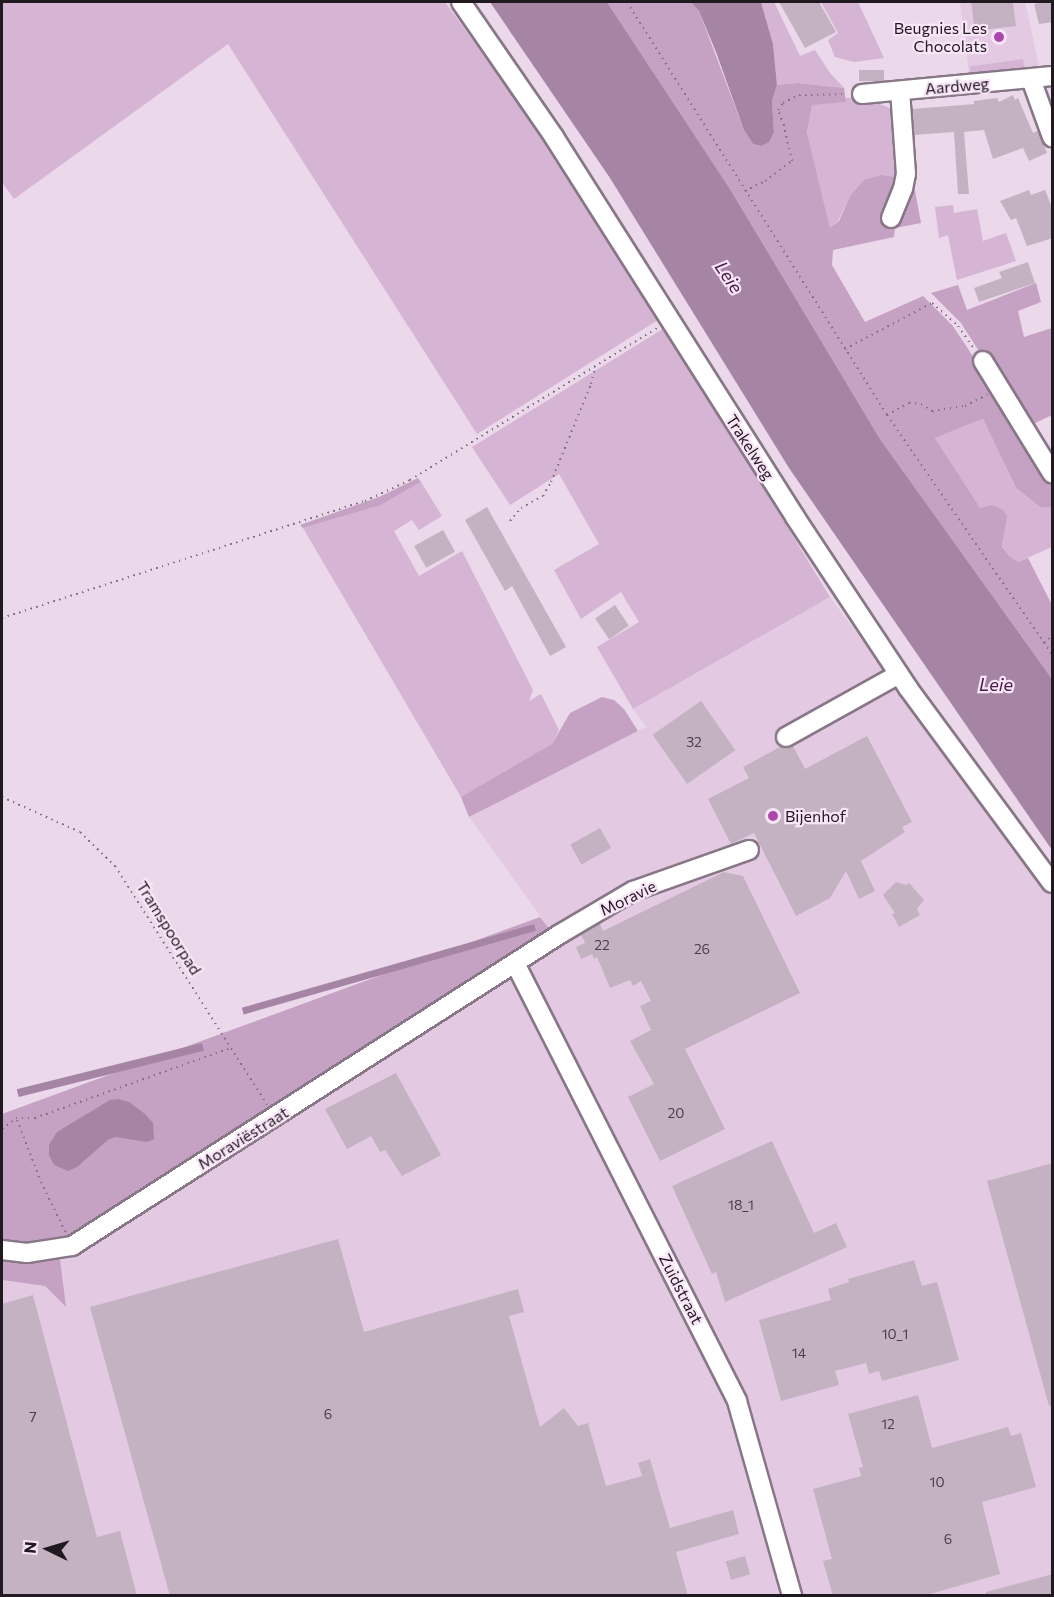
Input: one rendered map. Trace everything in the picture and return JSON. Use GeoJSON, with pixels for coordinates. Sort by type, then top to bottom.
{"type":"FeatureCollection","features":[{"type":"Feature","properties":{"kind":"street","name":"Trakelweg"},"geometry":{"type":"LineString","coordinates":[[461,2],[554,137],[669,320],[899,674],[1053,883]]}},
{"type":"Feature","properties":{"kind":"street","name":"Aardweg"},"geometry":{"type":"LineString","coordinates":[[862,94],[1031,79],[1053,75]]}},
{"type":"Feature","properties":{"kind":"street"},"geometry":{"type":"LineString","coordinates":[[1031,79],[1053,137]]}},
{"type":"Feature","properties":{"kind":"street"},"geometry":{"type":"LineString","coordinates":[[891,218],[903,189],[906,174],[900,91]]}},
{"type":"Feature","properties":{"kind":"street"},"geometry":{"type":"LineString","coordinates":[[983,361],[1053,473]]}},
{"type":"Feature","properties":{"kind":"street"},"geometry":{"type":"LineString","coordinates":[[786,737],[899,674]]}},
{"type":"Feature","properties":{"kind":"street","name":"Moravie"},"geometry":{"type":"LineString","coordinates":[[473,990],[633,891],[749,850]]}},
{"type":"Feature","properties":{"kind":"street","name":"Zuidstraat"},"geometry":{"type":"LineString","coordinates":[[515,963],[737,1401],[792,1596]]}},
{"type":"Feature","properties":{"kind":"street","name":"Moraviëstraat"},"geometry":{"type":"LineString","coordinates":[[2,1250],[27,1253],[72,1246],[473,990]]}},
{"type":"Feature","properties":{"kind":"path"},"geometry":{"type":"LineString","coordinates":[[627,2],[886,416],[1053,654]]}},
{"type":"Feature","properties":{"kind":"path"},"geometry":{"type":"LineString","coordinates":[[745,190],[765,181],[792,161],[784,125],[778,110],[783,104],[799,95],[862,94]]}},
{"type":"Feature","properties":{"kind":"path"},"geometry":{"type":"LineString","coordinates":[[845,350],[932,303],[958,326],[983,361]]}},
{"type":"Feature","properties":{"kind":"path"},"geometry":{"type":"LineString","coordinates":[[2,618],[365,501],[411,480],[669,320]]}},
{"type":"Feature","properties":{"kind":"path"},"geometry":{"type":"LineString","coordinates":[[510,521],[521,508],[543,496],[551,482],[591,384],[595,367]]}},
{"type":"Feature","properties":{"kind":"path"},"geometry":{"type":"LineString","coordinates":[[886,416],[909,403],[921,404],[932,411],[965,406],[987,395],[1005,398]]}},
{"type":"Feature","properties":{"kind":"path"},"geometry":{"type":"LineString","coordinates":[[1044,643],[1053,636]]}},
{"type":"Feature","properties":{"kind":"path","name":"Tramspoorpad"},"geometry":{"type":"LineString","coordinates":[[2,797],[80,832],[116,866],[275,1118]]}},
{"type":"Feature","properties":{"kind":"path"},"geometry":{"type":"LineString","coordinates":[[2,1129],[16,1118],[35,1118],[231,1048]]}},
{"type":"Feature","properties":{"kind":"path"},"geometry":{"type":"LineString","coordinates":[[16,1118],[41,1182],[72,1246]]}},
{"type":"Feature","properties":{"kind":"shaded area"},"geometry":{"type":"Polygon","coordinates":[[[2,2],[445,2],[522,108],[658,320],[477,434],[228,44],[14,199],[2,182],[2,2]]]}},
{"type":"Feature","properties":{"kind":"shaded area"},"geometry":{"type":"Polygon","coordinates":[[[607,2],[691,2],[699,11],[744,130],[753,144],[761,146],[774,132],[772,101],[777,85],[798,83],[844,88],[846,102],[812,105],[807,133],[830,228],[839,221],[850,196],[864,180],[881,175],[913,180],[921,223],[895,228],[894,237],[833,250],[832,265],[865,322],[923,296],[952,325],[1052,483],[1052,507],[1040,507],[1016,488],[983,419],[935,438],[980,508],[992,505],[1003,510],[1007,516],[1002,546],[1009,556],[1018,562],[1028,558],[1052,605],[1052,679],[880,439],[730,189],[607,2]]]}},
{"type":"Feature","properties":{"kind":"shaded area"},"geometry":{"type":"Polygon","coordinates":[[[761,2],[774,2],[800,56],[815,50],[830,73],[844,88],[798,83],[777,85],[773,44],[761,2]]]}},
{"type":"Feature","properties":{"kind":"shaded area"},"geometry":{"type":"Polygon","coordinates":[[[821,2],[858,2],[884,58],[854,62],[835,57],[828,40],[838,33],[821,2]]]}},
{"type":"Feature","properties":{"kind":"shaded area","name":"Beugnies Les Chocolats"},"geometry":{"type":"Polygon","coordinates":[[[960,2],[1025,2],[1040,71],[970,81],[960,2]]]}},
{"type":"Feature","properties":{"kind":"shaded area"},"geometry":{"type":"Polygon","coordinates":[[[1023,59],[1025,73],[971,80],[970,67],[1023,59]]]}},
{"type":"Feature","properties":{"kind":"shaded area"},"geometry":{"type":"Polygon","coordinates":[[[873,97],[874,102],[893,109],[899,177],[850,196],[838,221],[830,229],[807,134],[812,104],[846,102],[845,98],[873,97]]]}},
{"type":"Feature","properties":{"kind":"shaded area"},"geometry":{"type":"Polygon","coordinates":[[[953,205],[954,213],[977,209],[983,241],[1006,233],[1016,261],[957,280],[948,235],[939,238],[935,207],[953,205]]]}},
{"type":"Feature","properties":{"kind":"shaded area"},"geometry":{"type":"Polygon","coordinates":[[[1036,283],[1041,302],[1018,311],[1024,337],[1052,328],[1052,415],[1027,427],[961,323],[931,293],[958,285],[967,310],[1036,283]]]}},
{"type":"Feature","properties":{"kind":"shaded area"},"geometry":{"type":"Polygon","coordinates":[[[666,327],[830,597],[633,709],[597,647],[639,622],[621,592],[581,619],[554,570],[599,544],[559,474],[510,505],[472,447],[666,327]]]}},
{"type":"Feature","properties":{"kind":"shaded area"},"geometry":{"type":"Polygon","coordinates":[[[983,419],[1016,488],[1040,507],[1052,507],[1052,547],[1018,562],[1009,557],[1002,545],[1006,516],[980,509],[935,438],[983,419]]]}},
{"type":"Feature","properties":{"kind":"shaded area"},"geometry":{"type":"Polygon","coordinates":[[[418,478],[421,482],[381,505],[303,528],[300,525],[379,497],[418,478]]]}},
{"type":"Feature","properties":{"kind":"shaded area"},"geometry":{"type":"Polygon","coordinates":[[[421,482],[442,516],[419,530],[412,520],[394,531],[419,576],[462,551],[533,690],[529,701],[541,694],[559,730],[552,744],[539,754],[461,797],[303,528],[381,505],[421,482]]]}},
{"type":"Feature","properties":{"kind":"shaded area"},"geometry":{"type":"Polygon","coordinates":[[[830,597],[1052,895],[1052,1595],[2,1595],[2,1280],[45,1286],[65,1306],[60,1259],[187,1180],[551,931],[469,817],[646,727],[633,709],[830,597]]]}},
{"type":"Feature","properties":{"kind":"shaded area"},"geometry":{"type":"Polygon","coordinates":[[[602,697],[614,700],[624,709],[638,731],[469,817],[461,797],[552,744],[570,713],[602,697]]]}},
{"type":"Feature","properties":{"kind":"shaded area"},"geometry":{"type":"Polygon","coordinates":[[[540,917],[551,931],[93,1228],[53,1246],[2,1245],[2,1114],[540,917]]]}},
{"type":"Feature","properties":{"kind":"shaded area"},"geometry":{"type":"Polygon","coordinates":[[[2,1254],[60,1259],[66,1307],[45,1286],[2,1280],[2,1254]]]}},
{"type":"Feature","properties":{"kind":"water","name":"Leie"},"geometry":{"type":"Polygon","coordinates":[[[490,2],[607,2],[730,189],[880,439],[1052,679],[1052,850],[789,468],[610,178],[490,2]]]}},
{"type":"Feature","properties":{"kind":"water"},"geometry":{"type":"Polygon","coordinates":[[[691,2],[761,2],[773,44],[777,85],[772,101],[774,132],[769,142],[761,146],[753,144],[744,130],[716,52],[699,11],[691,2]]]}},
{"type":"Feature","properties":{"kind":"water"},"geometry":{"type":"Polygon","coordinates":[[[534,924],[536,931],[244,1015],[242,1008],[534,924]]]}},
{"type":"Feature","properties":{"kind":"water"},"geometry":{"type":"Polygon","coordinates":[[[202,1043],[204,1051],[19,1097],[17,1089],[202,1043]]]}},
{"type":"Feature","properties":{"kind":"water"},"geometry":{"type":"Polygon","coordinates":[[[118,1099],[129,1102],[145,1114],[153,1123],[154,1139],[147,1142],[116,1137],[109,1139],[77,1167],[68,1171],[54,1165],[49,1155],[49,1145],[57,1132],[110,1100],[118,1099]]]}},
{"type":"Feature","properties":{"kind":"building"},"geometry":{"type":"Polygon","coordinates":[[[779,2],[819,2],[836,32],[805,48],[779,2]]]}},
{"type":"Feature","properties":{"kind":"building"},"geometry":{"type":"Polygon","coordinates":[[[971,2],[1013,2],[1016,26],[975,31],[971,2]]]}},
{"type":"Feature","properties":{"kind":"building"},"geometry":{"type":"Polygon","coordinates":[[[1053,2],[1053,22],[1039,24],[1034,4],[1053,2]]]}},
{"type":"Feature","properties":{"kind":"building"},"geometry":{"type":"Polygon","coordinates":[[[859,70],[884,70],[884,81],[859,81],[859,70]]]}},
{"type":"Feature","properties":{"kind":"building"},"geometry":{"type":"Polygon","coordinates":[[[1013,95],[1015,100],[1018,98],[1033,133],[1038,131],[1047,153],[1029,161],[1023,148],[993,159],[984,130],[964,132],[969,194],[958,194],[954,132],[914,135],[913,109],[974,104],[974,101],[997,98],[999,102],[1013,95]]]}},
{"type":"Feature","properties":{"kind":"building"},"geometry":{"type":"Polygon","coordinates":[[[1029,190],[1031,195],[1045,190],[1053,210],[1053,238],[1027,246],[1016,218],[1011,220],[1000,201],[1029,190]]]}},
{"type":"Feature","properties":{"kind":"building"},"geometry":{"type":"Polygon","coordinates":[[[1028,262],[1035,283],[979,302],[974,288],[1002,278],[999,272],[1028,262]]]}},
{"type":"Feature","properties":{"kind":"building"},"geometry":{"type":"Polygon","coordinates":[[[487,507],[566,647],[550,656],[512,586],[505,591],[465,520],[487,507]]]}},
{"type":"Feature","properties":{"kind":"building"},"geometry":{"type":"Polygon","coordinates":[[[443,530],[455,552],[426,568],[414,546],[443,530]]]}},
{"type":"Feature","properties":{"kind":"building"},"geometry":{"type":"Polygon","coordinates":[[[615,605],[629,626],[609,639],[595,618],[615,605]]]}},
{"type":"Feature","properties":{"kind":"building"},"geometry":{"type":"Polygon","coordinates":[[[701,701],[735,750],[687,784],[653,735],[701,701]]]}},
{"type":"Feature","properties":{"kind":"building"},"geometry":{"type":"Polygon","coordinates":[[[867,736],[912,822],[902,827],[905,832],[861,861],[875,891],[859,899],[846,871],[830,898],[796,916],[754,833],[731,844],[708,799],[749,778],[743,767],[780,747],[793,746],[805,769],[867,736]]]}},
{"type":"Feature","properties":{"kind":"building"},"geometry":{"type":"Polygon","coordinates":[[[600,828],[611,848],[581,865],[570,844],[600,828]]]}},
{"type":"Feature","properties":{"kind":"building"},"geometry":{"type":"Polygon","coordinates":[[[724,872],[743,876],[800,993],[685,1049],[725,1129],[660,1161],[628,1097],[654,1084],[630,1041],[651,1030],[640,1006],[651,1001],[641,981],[633,986],[630,980],[610,988],[597,957],[594,959],[592,954],[581,959],[576,947],[585,943],[581,935],[600,924],[603,931],[724,872]]]}},
{"type":"Feature","properties":{"kind":"building"},"geometry":{"type":"Polygon","coordinates":[[[896,882],[906,885],[909,883],[924,900],[917,909],[920,915],[899,927],[892,914],[895,913],[883,895],[896,882]]]}},
{"type":"Feature","properties":{"kind":"building"},"geometry":{"type":"Polygon","coordinates":[[[396,1073],[441,1155],[402,1176],[385,1150],[380,1152],[371,1136],[347,1149],[325,1109],[396,1073]]]}},
{"type":"Feature","properties":{"kind":"building"},"geometry":{"type":"Polygon","coordinates":[[[772,1141],[814,1233],[836,1223],[847,1247],[725,1302],[716,1272],[712,1274],[672,1186],[772,1141]]]}},
{"type":"Feature","properties":{"kind":"building"},"geometry":{"type":"Polygon","coordinates":[[[1053,1163],[1053,1406],[1049,1406],[987,1181],[1053,1163]]]}},
{"type":"Feature","properties":{"kind":"building"},"geometry":{"type":"Polygon","coordinates":[[[338,1239],[364,1332],[518,1289],[524,1312],[509,1316],[540,1427],[564,1408],[578,1426],[588,1423],[606,1486],[642,1476],[638,1463],[650,1459],[670,1528],[733,1510],[739,1534],[676,1552],[688,1596],[170,1596],[90,1307],[338,1239]]]}},
{"type":"Feature","properties":{"kind":"building"},"geometry":{"type":"Polygon","coordinates":[[[914,1260],[922,1286],[937,1282],[959,1360],[882,1381],[879,1371],[869,1374],[866,1363],[835,1371],[839,1385],[781,1401],[759,1320],[831,1300],[828,1289],[849,1282],[848,1279],[914,1260]]]}},
{"type":"Feature","properties":{"kind":"building"},"geometry":{"type":"Polygon","coordinates":[[[33,1295],[97,1537],[120,1531],[137,1596],[2,1596],[2,1304],[33,1295]]]}},
{"type":"Feature","properties":{"kind":"building"},"geometry":{"type":"Polygon","coordinates":[[[918,1395],[932,1448],[1008,1427],[1011,1436],[1021,1433],[1036,1487],[982,1502],[1000,1574],[923,1596],[833,1596],[823,1561],[832,1559],[813,1489],[861,1476],[859,1468],[863,1467],[848,1414],[918,1395]]]}},
{"type":"Feature","properties":{"kind":"building"},"geometry":{"type":"Polygon","coordinates":[[[745,1556],[750,1574],[731,1580],[726,1562],[745,1556]]]}},
{"type":"Feature","properties":{"kind":"building"},"geometry":{"type":"Polygon","coordinates":[[[1053,1574],[1053,1596],[986,1596],[986,1592],[1053,1574]]]}},
{"type":"Feature","properties":{"kind":"place","name":"Beugnies Les Chocolats"},"geometry":{"type":"Point","coordinates":[999,37]}},
{"type":"Feature","properties":{"kind":"place","name":"Bijenhof"},"geometry":{"type":"Point","coordinates":[773,816]}}]}
